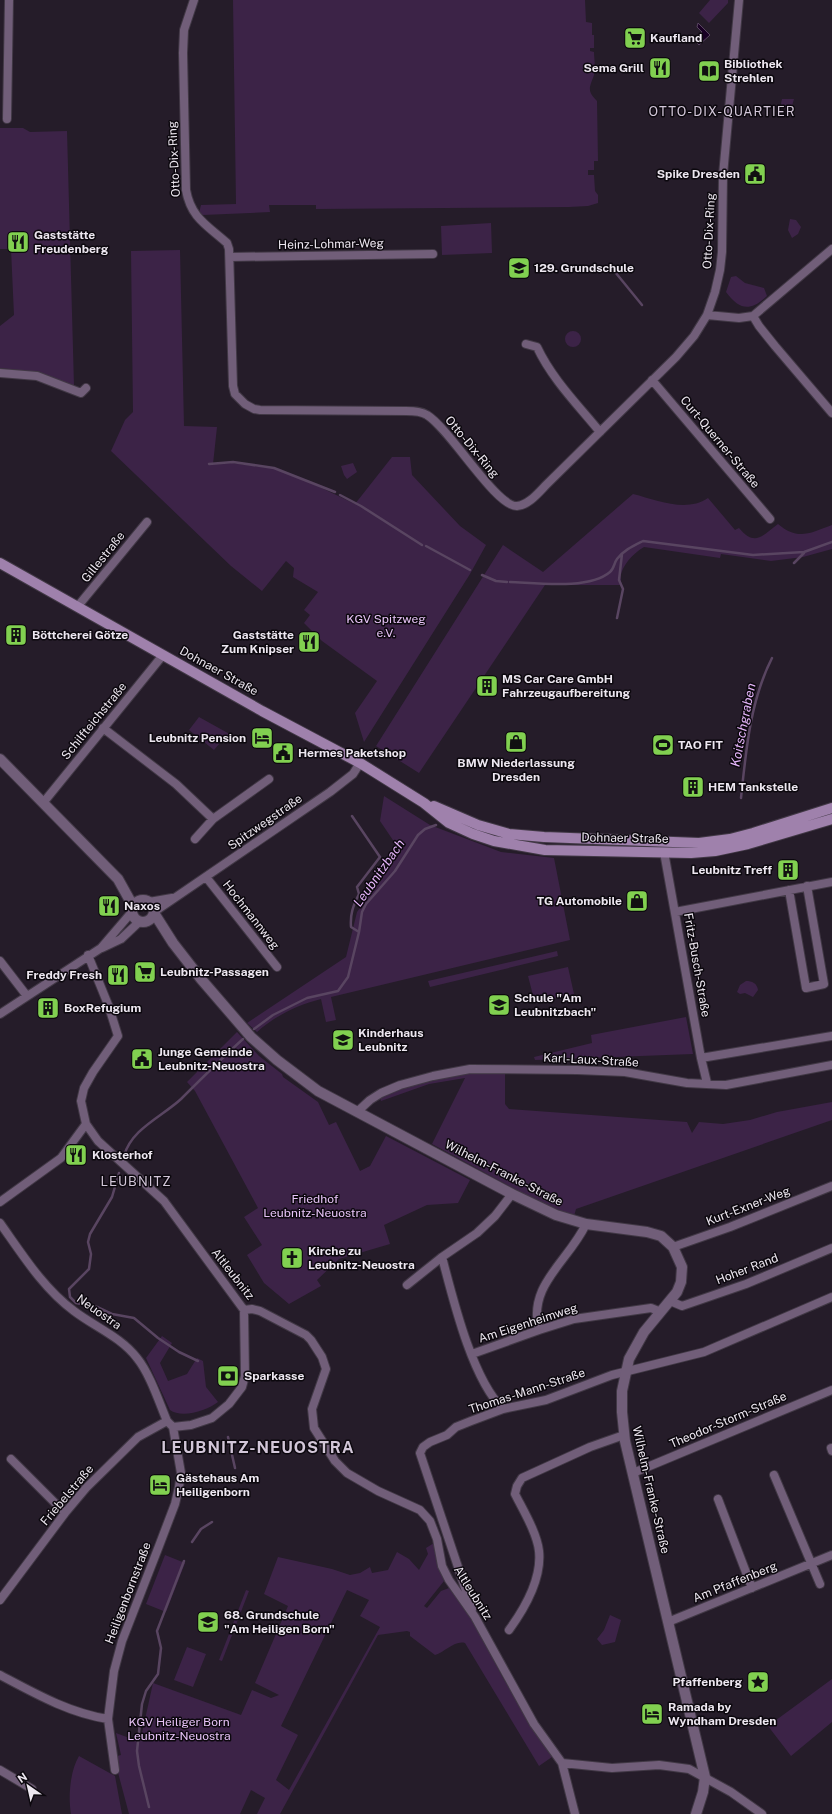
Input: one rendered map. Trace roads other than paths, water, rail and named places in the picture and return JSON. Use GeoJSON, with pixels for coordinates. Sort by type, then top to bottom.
{"type":"FeatureCollection","features":[{"type":"Feature","properties":{"kind":"main road","name":"Dohnaer Straße"},"geometry":{"type":"LineString","coordinates":[[0,563],[163,655],[360,763],[424,803],[450,822],[473,834],[494,841],[545,850],[690,853],[715,851],[748,844],[832,819]]}},
{"type":"Feature","properties":{"kind":"main road","name":"Dohnaer Straße"},"geometry":{"type":"LineString","coordinates":[[424,803],[478,825],[509,834],[684,843],[699,843],[730,839],[832,808]]}},
{"type":"Feature","properties":{"kind":"street"},"geometry":{"type":"LineString","coordinates":[[7,118],[4,25],[9,0]]}},
{"type":"Feature","properties":{"kind":"street","name":"Otto-Dix-Ring"},"geometry":{"type":"LineString","coordinates":[[194,0],[184,30],[183,53],[186,190],[189,207],[196,217],[227,244],[230,257],[233,386],[235,394],[254,409],[406,411],[426,414],[439,425],[494,491],[508,503],[518,506],[531,499],[547,484],[678,354],[694,336],[707,315],[715,292],[722,252],[723,175],[739,0]]}},
{"type":"Feature","properties":{"kind":"street"},"geometry":{"type":"LineString","coordinates":[[707,315],[739,318],[753,316],[832,249]]}},
{"type":"Feature","properties":{"kind":"street","name":"Heinz-Lohmar-Weg"},"geometry":{"type":"LineString","coordinates":[[230,257],[433,254]]}},
{"type":"Feature","properties":{"kind":"street"},"geometry":{"type":"LineString","coordinates":[[753,316],[772,343],[832,413]]}},
{"type":"Feature","properties":{"kind":"street"},"geometry":{"type":"LineString","coordinates":[[526,344],[537,348],[543,360],[564,389],[600,432]]}},
{"type":"Feature","properties":{"kind":"street"},"geometry":{"type":"LineString","coordinates":[[0,373],[37,376],[81,392],[86,388]]}},
{"type":"Feature","properties":{"kind":"street","name":"Curt-Querner-Straße"},"geometry":{"type":"LineString","coordinates":[[652,380],[770,519]]}},
{"type":"Feature","properties":{"kind":"street","name":"Gillestraße"},"geometry":{"type":"LineString","coordinates":[[78,606],[147,522]]}},
{"type":"Feature","properties":{"kind":"street","name":"Schilfteichstraße"},"geometry":{"type":"LineString","coordinates":[[43,803],[163,655]]}},
{"type":"Feature","properties":{"kind":"street"},"geometry":{"type":"LineString","coordinates":[[103,728],[176,784],[213,819]]}},
{"type":"Feature","properties":{"kind":"street"},"geometry":{"type":"LineString","coordinates":[[0,759],[118,879],[153,907],[154,913],[150,920],[142,922],[121,938],[88,955],[0,1014]]}},
{"type":"Feature","properties":{"kind":"street","name":"Spitzwegstraße"},"geometry":{"type":"LineString","coordinates":[[154,913],[330,792],[353,774],[360,763]]}},
{"type":"Feature","properties":{"kind":"street"},"geometry":{"type":"LineString","coordinates":[[194,839],[213,819],[269,779]]}},
{"type":"Feature","properties":{"kind":"street","name":"Fritz-Busch-Straße"},"geometry":{"type":"LineString","coordinates":[[664,852],[701,1058],[707,1083]]}},
{"type":"Feature","properties":{"kind":"street","name":"Hochmannweg"},"geometry":{"type":"LineString","coordinates":[[206,877],[278,967]]}},
{"type":"Feature","properties":{"kind":"street"},"geometry":{"type":"LineString","coordinates":[[118,879],[135,920],[142,922]]}},
{"type":"Feature","properties":{"kind":"street"},"geometry":{"type":"LineString","coordinates":[[675,912],[832,882]]}},
{"type":"Feature","properties":{"kind":"street"},"geometry":{"type":"LineString","coordinates":[[788,890],[806,988],[824,984],[807,886]]}},
{"type":"Feature","properties":{"kind":"street","name":"Spitzwegstraße"},"geometry":{"type":"LineString","coordinates":[[146,901],[179,896]]}},
{"type":"Feature","properties":{"kind":"street"},"geometry":{"type":"LineString","coordinates":[[101,948],[138,901],[146,901]]}},
{"type":"Feature","properties":{"kind":"street","name":"Wilhelm-Franke-Straße"},"geometry":{"type":"LineString","coordinates":[[154,913],[173,943],[236,1019],[264,1049],[318,1091],[512,1194],[556,1215],[586,1224],[647,1232],[661,1236],[673,1247],[682,1267],[681,1282],[670,1301],[644,1332],[634,1348],[625,1373],[622,1391],[624,1435],[705,1777]]}},
{"type":"Feature","properties":{"kind":"street","name":"Wilhelm-Franke-Straße"},"geometry":{"type":"LineString","coordinates":[[142,922],[173,943]]}},
{"type":"Feature","properties":{"kind":"street","name":"Altleubnitz"},"geometry":{"type":"LineString","coordinates":[[88,955],[109,1007],[118,1036],[93,1072],[84,1088],[81,1101],[86,1124],[98,1141],[164,1201],[244,1310],[252,1309],[260,1311],[311,1340],[322,1357],[326,1369],[312,1409],[314,1428],[322,1442],[335,1461],[347,1473],[378,1491],[424,1513],[430,1521],[437,1539],[442,1566],[446,1574],[475,1617],[534,1724],[562,1763]]}},
{"type":"Feature","properties":{"kind":"street"},"geometry":{"type":"LineString","coordinates":[[0,961],[27,996]]}},
{"type":"Feature","properties":{"kind":"street"},"geometry":{"type":"LineString","coordinates":[[701,1058],[832,1036]]}},
{"type":"Feature","properties":{"kind":"street","name":"Karl-Laux-Straße"},"geometry":{"type":"LineString","coordinates":[[357,1112],[376,1096],[400,1085],[433,1076],[470,1069],[619,1072],[656,1076],[688,1083],[730,1085],[832,1064]]}},
{"type":"Feature","properties":{"kind":"street"},"geometry":{"type":"LineString","coordinates":[[0,1202],[61,1158],[86,1124]]}},
{"type":"Feature","properties":{"kind":"street","name":"Kurt-Exner-Weg"},"geometry":{"type":"LineString","coordinates":[[673,1247],[730,1227],[832,1186]]}},
{"type":"Feature","properties":{"kind":"street"},"geometry":{"type":"LineString","coordinates":[[407,1285],[442,1257],[477,1233],[495,1216],[512,1194]]}},
{"type":"Feature","properties":{"kind":"street","name":"Neuostra"},"geometry":{"type":"LineString","coordinates":[[0,1223],[38,1275],[54,1293],[74,1311],[118,1340],[136,1356],[170,1424]]}},
{"type":"Feature","properties":{"kind":"street"},"geometry":{"type":"LineString","coordinates":[[539,1330],[536,1319],[536,1304],[545,1285],[581,1234],[586,1224]]}},
{"type":"Feature","properties":{"kind":"street","name":"Hoher Rand"},"geometry":{"type":"LineString","coordinates":[[670,1301],[682,1306],[746,1284],[832,1248]]}},
{"type":"Feature","properties":{"kind":"street"},"geometry":{"type":"LineString","coordinates":[[442,1257],[455,1309],[472,1354],[486,1386],[503,1409]]}},
{"type":"Feature","properties":{"kind":"street","name":"Thomas-Mann-Straße"},"geometry":{"type":"LineString","coordinates":[[475,1617],[420,1453],[423,1447],[430,1442],[448,1435],[456,1427],[503,1409],[546,1400],[612,1375],[625,1373],[704,1352],[832,1296]]}},
{"type":"Feature","properties":{"kind":"street","name":"Am Eigenheimweg"},"geometry":{"type":"LineString","coordinates":[[472,1354],[574,1319],[625,1310],[651,1308],[661,1312]]}},
{"type":"Feature","properties":{"kind":"street"},"geometry":{"type":"LineString","coordinates":[[170,1424],[191,1425],[212,1418],[229,1404],[242,1387],[245,1376],[244,1310]]}},
{"type":"Feature","properties":{"kind":"street","name":"Theodor-Storm-Straße"},"geometry":{"type":"LineString","coordinates":[[633,1473],[832,1390]]}},
{"type":"Feature","properties":{"kind":"street","name":"Friebelstraße"},"geometry":{"type":"LineString","coordinates":[[0,1600],[65,1513],[86,1488],[138,1437],[170,1424]]}},
{"type":"Feature","properties":{"kind":"street","name":"Heiligenbornstraße"},"geometry":{"type":"LineString","coordinates":[[115,1770],[108,1719],[110,1694],[118,1652],[172,1511],[179,1487],[181,1473],[170,1424]]}},
{"type":"Feature","properties":{"kind":"street"},"geometry":{"type":"LineString","coordinates":[[509,1630],[522,1611],[538,1571],[539,1550],[528,1520],[515,1494],[519,1481],[522,1478],[590,1447],[624,1435]]}},
{"type":"Feature","properties":{"kind":"street"},"geometry":{"type":"LineString","coordinates":[[11,1459],[65,1513]]}},
{"type":"Feature","properties":{"kind":"street"},"geometry":{"type":"LineString","coordinates":[[774,1475],[820,1584]]}},
{"type":"Feature","properties":{"kind":"street"},"geometry":{"type":"LineString","coordinates":[[718,1499],[752,1588]]}},
{"type":"Feature","properties":{"kind":"street","name":"Am Pfaffenberg"},"geometry":{"type":"LineString","coordinates":[[668,1622],[832,1555]]}},
{"type":"Feature","properties":{"kind":"street"},"geometry":{"type":"LineString","coordinates":[[0,1675],[50,1701],[108,1719]]}},
{"type":"Feature","properties":{"kind":"street"},"geometry":{"type":"LineString","coordinates":[[575,1814],[562,1763],[612,1768],[659,1765],[689,1769],[705,1777],[762,1814]]}},
{"type":"Feature","properties":{"kind":"street"},"geometry":{"type":"LineString","coordinates":[[0,1770],[32,1789]]}},
{"type":"Feature","properties":{"kind":"street"},"geometry":{"type":"LineString","coordinates":[[696,1814],[703,1792],[705,1777]]}},
{"type":"Feature","properties":{"kind":"waterway"},"geometry":{"type":"LineString","coordinates":[[611,267],[642,305]]}},
{"type":"Feature","properties":{"kind":"waterway"},"geometry":{"type":"LineString","coordinates":[[209,464],[233,462],[274,468],[335,492]]}},
{"type":"Feature","properties":{"kind":"waterway"},"geometry":{"type":"LineString","coordinates":[[340,495],[361,506],[422,545]]}},
{"type":"Feature","properties":{"kind":"waterway"},"geometry":{"type":"LineString","coordinates":[[510,582],[562,584],[601,578],[610,572],[617,559],[623,553],[629,548],[643,541],[753,555],[804,552],[832,542]]}},
{"type":"Feature","properties":{"kind":"waterway"},"geometry":{"type":"LineString","coordinates":[[426,546],[470,570]]}},
{"type":"Feature","properties":{"kind":"waterway","name":"Koitschgraben"},"geometry":{"type":"LineString","coordinates":[[794,563],[804,553]]}},
{"type":"Feature","properties":{"kind":"waterway"},"geometry":{"type":"LineString","coordinates":[[617,618],[623,589],[619,580],[622,554]]}},
{"type":"Feature","properties":{"kind":"waterway"},"geometry":{"type":"LineString","coordinates":[[482,575],[496,581],[507,582]]}},
{"type":"Feature","properties":{"kind":"waterway","name":"Koitschgraben"},"geometry":{"type":"LineString","coordinates":[[741,798],[750,726],[759,691],[772,658]]}},
{"type":"Feature","properties":{"kind":"waterway"},"geometry":{"type":"LineString","coordinates":[[352,816],[380,857],[357,887],[359,894],[352,910],[351,927],[359,932]]}},
{"type":"Feature","properties":{"kind":"waterway","name":"Leubnitzbach"},"geometry":{"type":"LineString","coordinates":[[254,1029],[273,1015],[307,998],[338,991],[348,977],[359,932],[362,912],[366,904],[395,871],[418,835],[425,829],[436,825]]}},
{"type":"Feature","properties":{"kind":"waterway","name":"Leubnitzbach"},"geometry":{"type":"LineString","coordinates":[[124,1156],[133,1138],[140,1131],[181,1099],[243,1039]]}},
{"type":"Feature","properties":{"kind":"waterway","name":"Leubnitzbach"},"geometry":{"type":"LineString","coordinates":[[119,1173],[112,1197],[90,1234],[88,1242],[91,1254],[89,1269],[69,1289],[70,1297],[76,1303],[97,1307],[112,1314],[134,1318],[158,1338],[179,1352],[198,1361]]}},
{"type":"Feature","properties":{"kind":"waterway","name":"Leubnitzbach"},"geometry":{"type":"LineString","coordinates":[[228,1437],[235,1468]]}},
{"type":"Feature","properties":{"kind":"waterway","name":"Leubnitzbach"},"geometry":{"type":"LineString","coordinates":[[192,1542],[201,1529],[212,1522]]}},
{"type":"Feature","properties":{"kind":"waterway","name":"Leubnitzbach"},"geometry":{"type":"LineString","coordinates":[[149,1807],[137,1751],[142,1704],[146,1691],[158,1674],[161,1648],[157,1631],[184,1561]]}},
{"type":"Feature","properties":{"kind":"place","name":"Kaufland"},"geometry":{"type":"Point","coordinates":[635,38]}},
{"type":"Feature","properties":{"kind":"place","name":"Sema Grill"},"geometry":{"type":"Point","coordinates":[660,68]}},
{"type":"Feature","properties":{"kind":"place","name":"Bibliothek Strehlen"},"geometry":{"type":"Point","coordinates":[709,71]}},
{"type":"Feature","properties":{"kind":"place","name":"Spike Dresden"},"geometry":{"type":"Point","coordinates":[755,174]}},
{"type":"Feature","properties":{"kind":"place","name":"Gaststätte Freudenberg"},"geometry":{"type":"Point","coordinates":[18,242]}},
{"type":"Feature","properties":{"kind":"place","name":"129. Grundschule"},"geometry":{"type":"Point","coordinates":[519,268]}},
{"type":"Feature","properties":{"kind":"place","name":"Böttcherei Götze"},"geometry":{"type":"Point","coordinates":[16,635]}},
{"type":"Feature","properties":{"kind":"place","name":"Gaststätte Zum Knipser"},"geometry":{"type":"Point","coordinates":[309,642]}},
{"type":"Feature","properties":{"kind":"place","name":"MS Car Care GmbH Fahrzeugaufbereitung"},"geometry":{"type":"Point","coordinates":[487,686]}},
{"type":"Feature","properties":{"kind":"place","name":"Leubnitz Pension"},"geometry":{"type":"Point","coordinates":[262,738]}},
{"type":"Feature","properties":{"kind":"place","name":"BMW Niederlassung Dresden"},"geometry":{"type":"Point","coordinates":[516,742]}},
{"type":"Feature","properties":{"kind":"place","name":"TAO FIT"},"geometry":{"type":"Point","coordinates":[663,745]}},
{"type":"Feature","properties":{"kind":"place","name":"Hermes Paketshop"},"geometry":{"type":"Point","coordinates":[283,753]}},
{"type":"Feature","properties":{"kind":"place","name":"HEM Tankstelle"},"geometry":{"type":"Point","coordinates":[693,787]}},
{"type":"Feature","properties":{"kind":"place","name":"Leubnitz Treff"},"geometry":{"type":"Point","coordinates":[788,870]}},
{"type":"Feature","properties":{"kind":"place","name":"TG Automobile"},"geometry":{"type":"Point","coordinates":[637,901]}},
{"type":"Feature","properties":{"kind":"place","name":"Naxos"},"geometry":{"type":"Point","coordinates":[109,906]}},
{"type":"Feature","properties":{"kind":"place","name":"Leubnitz-Passagen"},"geometry":{"type":"Point","coordinates":[145,972]}},
{"type":"Feature","properties":{"kind":"place","name":"Freddy Fresh"},"geometry":{"type":"Point","coordinates":[118,975]}},
{"type":"Feature","properties":{"kind":"place","name":"Schule \"Am Leubnitzbach\""},"geometry":{"type":"Point","coordinates":[499,1005]}},
{"type":"Feature","properties":{"kind":"place","name":"BoxRefugium"},"geometry":{"type":"Point","coordinates":[48,1008]}},
{"type":"Feature","properties":{"kind":"place","name":"Kinderhaus Leubnitz"},"geometry":{"type":"Point","coordinates":[343,1040]}},
{"type":"Feature","properties":{"kind":"place","name":"Junge Gemeinde Leubnitz-Neuostra"},"geometry":{"type":"Point","coordinates":[142,1059]}},
{"type":"Feature","properties":{"kind":"place","name":"Klosterhof"},"geometry":{"type":"Point","coordinates":[76,1155]}},
{"type":"Feature","properties":{"kind":"place","name":"Kirche zu Leubnitz-Neuostra"},"geometry":{"type":"Point","coordinates":[292,1258]}},
{"type":"Feature","properties":{"kind":"place","name":"Sparkasse"},"geometry":{"type":"Point","coordinates":[228,1376]}},
{"type":"Feature","properties":{"kind":"place","name":"Gästehaus Am Heiligenborn"},"geometry":{"type":"Point","coordinates":[160,1485]}},
{"type":"Feature","properties":{"kind":"place","name":"68. Grundschule \"Am Heiligen Born\""},"geometry":{"type":"Point","coordinates":[208,1622]}},
{"type":"Feature","properties":{"kind":"place","name":"Pfaffenberg"},"geometry":{"type":"Point","coordinates":[758,1682]}},
{"type":"Feature","properties":{"kind":"place","name":"Ramada by Wyndham Dresden"},"geometry":{"type":"Point","coordinates":[652,1714]}},
{"type":"Feature","properties":{"kind":"district","name":"OTTO-DIX-QUARTIER"},"geometry":{"type":"Point","coordinates":[722,111]}},
{"type":"Feature","properties":{"kind":"district","name":"LEUBNITZ"},"geometry":{"type":"Point","coordinates":[136,1181]}},
{"type":"Feature","properties":{"kind":"district","name":"LEUBNITZ-NEUOSTRA"},"geometry":{"type":"Point","coordinates":[258,1447]}},
{"type":"Feature","properties":{"kind":"park label","name":"KGV Spitzweg e.V."},"geometry":{"type":"Point","coordinates":[386,626]}},
{"type":"Feature","properties":{"kind":"park label","name":"Friedhof Leubnitz-Neuostra"},"geometry":{"type":"Point","coordinates":[315,1206]}},
{"type":"Feature","properties":{"kind":"park label","name":"KGV Heiliger Born Leubnitz-Neuostra"},"geometry":{"type":"Point","coordinates":[179,1729]}}]}
